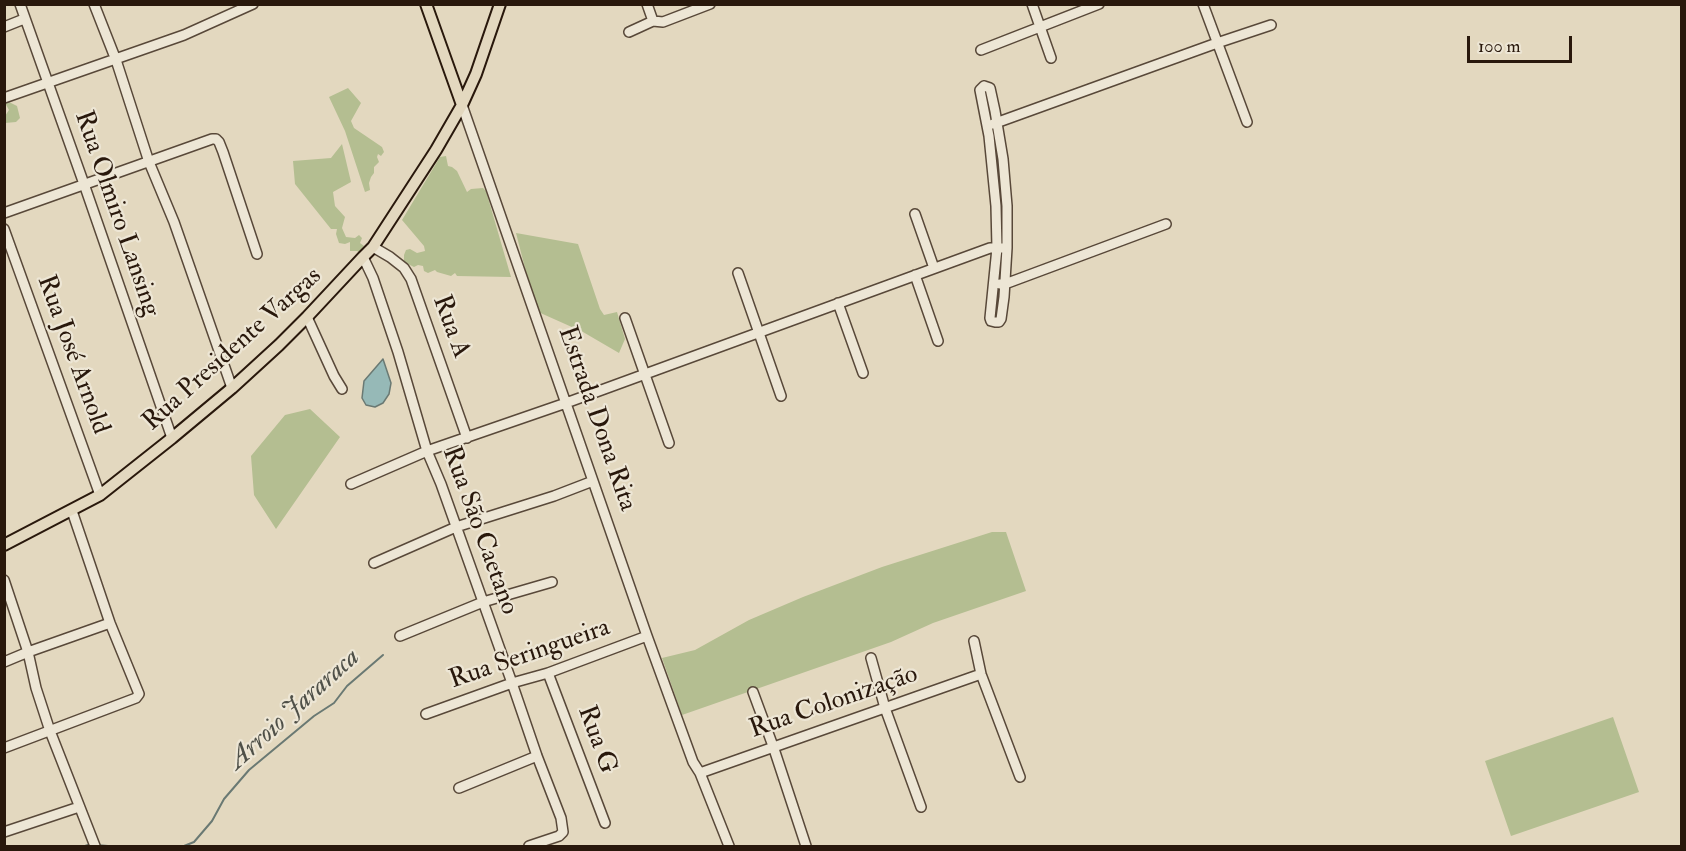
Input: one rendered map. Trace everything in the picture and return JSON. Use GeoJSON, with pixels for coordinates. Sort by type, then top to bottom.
{"type":"FeatureCollection","features":[{"type":"Feature","properties":{"kind":"main road","name":"Estrada Dona Rita"},"geometry":{"type":"LineString","coordinates":[[426,4],[462,105]]}},
{"type":"Feature","properties":{"kind":"main road","name":"Rua Presidente Vargas"},"geometry":{"type":"LineString","coordinates":[[4,545],[100,495],[172,438],[232,388],[308,317],[363,258],[373,247],[436,150],[462,105],[476,74],[500,4]]}},
{"type":"Feature","properties":{"kind":"street","name":"Rua Olmiro Lansing"},"geometry":{"type":"LineString","coordinates":[[20,4],[172,438]]}},
{"type":"Feature","properties":{"kind":"street"},"geometry":{"type":"LineString","coordinates":[[94,4],[232,388]]}},
{"type":"Feature","properties":{"kind":"street"},"geometry":{"type":"LineString","coordinates":[[4,98],[184,35],[253,4]]}},
{"type":"Feature","properties":{"kind":"street"},"geometry":{"type":"LineString","coordinates":[[647,4],[653,21]]}},
{"type":"Feature","properties":{"kind":"street"},"geometry":{"type":"LineString","coordinates":[[629,32],[653,21],[663,22],[710,4]]}},
{"type":"Feature","properties":{"kind":"street"},"geometry":{"type":"LineString","coordinates":[[1032,4],[1052,58]]}},
{"type":"Feature","properties":{"kind":"street"},"geometry":{"type":"LineString","coordinates":[[981,50],[1099,4]]}},
{"type":"Feature","properties":{"kind":"street"},"geometry":{"type":"LineString","coordinates":[[1203,4],[1247,122]]}},
{"type":"Feature","properties":{"kind":"street"},"geometry":{"type":"LineString","coordinates":[[4,27],[24,19]]}},
{"type":"Feature","properties":{"kind":"street"},"geometry":{"type":"LineString","coordinates":[[992,124],[1271,25]]}},
{"type":"Feature","properties":{"kind":"street","name":"Estrada Dona Rita"},"geometry":{"type":"LineString","coordinates":[[462,105],[647,636],[693,762],[700,773],[729,846]]}},
{"type":"Feature","properties":{"kind":"street"},"geometry":{"type":"LineString","coordinates":[[992,124],[1005,183],[1007,248],[1005,284],[999,322],[991,321],[990,318],[997,248],[992,124]]}},
{"type":"Feature","properties":{"kind":"street"},"geometry":{"type":"LineString","coordinates":[[4,213],[212,139],[219,142],[223,152],[257,254]]}},
{"type":"Feature","properties":{"kind":"street"},"geometry":{"type":"LineString","coordinates":[[915,214],[934,268]]}},
{"type":"Feature","properties":{"kind":"street"},"geometry":{"type":"LineString","coordinates":[[994,284],[1005,284],[1166,224]]}},
{"type":"Feature","properties":{"kind":"street","name":"Rua José Arnold"},"geometry":{"type":"LineString","coordinates":[[4,229],[100,495]]}},
{"type":"Feature","properties":{"kind":"street","name":"Rua A"},"geometry":{"type":"LineString","coordinates":[[373,247],[404,268],[411,279],[467,438]]}},
{"type":"Feature","properties":{"kind":"street"},"geometry":{"type":"LineString","coordinates":[[351,484],[427,451],[566,403],[934,268],[990,248],[1007,248]]}},
{"type":"Feature","properties":{"kind":"street","name":"Rua São Caetano"},"geometry":{"type":"LineString","coordinates":[[363,258],[374,278],[427,451],[561,818],[563,832],[559,836],[529,846]]}},
{"type":"Feature","properties":{"kind":"street"},"geometry":{"type":"LineString","coordinates":[[738,273],[781,396]]}},
{"type":"Feature","properties":{"kind":"street"},"geometry":{"type":"LineString","coordinates":[[915,275],[938,341]]}},
{"type":"Feature","properties":{"kind":"street"},"geometry":{"type":"LineString","coordinates":[[838,303],[863,373]]}},
{"type":"Feature","properties":{"kind":"street"},"geometry":{"type":"LineString","coordinates":[[308,317],[342,389]]}},
{"type":"Feature","properties":{"kind":"street"},"geometry":{"type":"LineString","coordinates":[[625,318],[669,443]]}},
{"type":"Feature","properties":{"kind":"street"},"geometry":{"type":"LineString","coordinates":[[374,563],[456,527],[554,496],[593,481]]}},
{"type":"Feature","properties":{"kind":"street"},"geometry":{"type":"LineString","coordinates":[[4,748],[136,698],[139,694],[110,623],[72,511]]}},
{"type":"Feature","properties":{"kind":"street"},"geometry":{"type":"LineString","coordinates":[[4,580],[28,652],[36,688],[50,731],[94,843]]}},
{"type":"Feature","properties":{"kind":"street"},"geometry":{"type":"LineString","coordinates":[[400,636],[483,602],[552,582]]}},
{"type":"Feature","properties":{"kind":"street"},"geometry":{"type":"LineString","coordinates":[[4,662],[110,623]]}},
{"type":"Feature","properties":{"kind":"street","name":"Rua Seringueira"},"geometry":{"type":"LineString","coordinates":[[426,714],[512,683],[548,673],[647,636]]}},
{"type":"Feature","properties":{"kind":"street"},"geometry":{"type":"LineString","coordinates":[[974,641],[981,674],[1020,777]]}},
{"type":"Feature","properties":{"kind":"street"},"geometry":{"type":"LineString","coordinates":[[871,658],[885,708],[921,807]]}},
{"type":"Feature","properties":{"kind":"street","name":"Rua G"},"geometry":{"type":"LineString","coordinates":[[548,673],[605,823]]}},
{"type":"Feature","properties":{"kind":"street","name":"Rua Colonização"},"geometry":{"type":"LineString","coordinates":[[700,773],[981,674]]}},
{"type":"Feature","properties":{"kind":"street"},"geometry":{"type":"LineString","coordinates":[[753,692],[806,846]]}},
{"type":"Feature","properties":{"kind":"street"},"geometry":{"type":"LineString","coordinates":[[459,788],[537,756]]}},
{"type":"Feature","properties":{"kind":"street"},"geometry":{"type":"LineString","coordinates":[[4,832],[79,807]]}},
{"type":"Feature","properties":{"kind":"green space"},"geometry":{"type":"Polygon","coordinates":[[[348,88],[361,103],[351,121],[354,128],[382,147],[384,152],[381,156],[378,154],[379,162],[374,167],[369,183],[370,190],[365,192],[345,131],[329,97],[348,88]]]}},
{"type":"Feature","properties":{"kind":"green space"},"geometry":{"type":"Polygon","coordinates":[[[9,102],[17,106],[20,118],[16,122],[5,123],[5,116],[9,110],[5,103],[9,102]]]}},
{"type":"Feature","properties":{"kind":"green space"},"geometry":{"type":"Polygon","coordinates":[[[342,144],[351,182],[333,192],[335,206],[345,217],[342,228],[346,237],[355,238],[359,235],[362,238],[360,243],[364,246],[359,252],[350,251],[350,242],[339,243],[337,229],[331,229],[295,184],[293,161],[331,158],[342,144]]]}},
{"type":"Feature","properties":{"kind":"green space"},"geometry":{"type":"Polygon","coordinates":[[[446,156],[448,166],[457,171],[467,192],[471,189],[483,188],[486,191],[511,277],[457,276],[455,273],[451,276],[435,270],[428,273],[424,271],[423,266],[414,267],[404,262],[406,250],[410,249],[417,253],[425,251],[424,246],[402,220],[440,157],[446,156]]]}},
{"type":"Feature","properties":{"kind":"green space"},"geometry":{"type":"Polygon","coordinates":[[[516,233],[578,244],[600,309],[604,315],[617,312],[625,339],[619,353],[583,332],[536,311],[516,233]]]}},
{"type":"Feature","properties":{"kind":"green space"},"geometry":{"type":"Polygon","coordinates":[[[310,409],[340,437],[276,529],[254,495],[251,456],[285,415],[310,409]]]}},
{"type":"Feature","properties":{"kind":"green space"},"geometry":{"type":"Polygon","coordinates":[[[992,532],[1006,532],[1026,591],[933,623],[891,642],[682,715],[662,658],[695,650],[749,620],[803,597],[882,567],[992,532]]]}},
{"type":"Feature","properties":{"kind":"green space"},"geometry":{"type":"Polygon","coordinates":[[[1613,717],[1639,792],[1511,836],[1485,761],[1613,717]]]}},
{"type":"Feature","properties":{"kind":"water"},"geometry":{"type":"Polygon","coordinates":[[[383,359],[391,383],[389,394],[383,403],[375,407],[366,405],[362,398],[364,381],[383,359]]]}},
{"type":"Feature","properties":{"kind":"waterway","name":"Arroio Jararaca"},"geometry":{"type":"LineString","coordinates":[[184,846],[194,842],[212,821],[224,799],[249,770],[314,716],[334,703],[347,686],[383,655]]}},
{"type":"Feature","properties":{"kind":"waterway","name":"Arroio Jararaca"},"geometry":{"type":"LineString","coordinates":[[85,846],[91,844]]}},
{"type":"Feature","properties":{"kind":"waterway","name":"Arroio Jararaca"},"geometry":{"type":"LineString","coordinates":[[96,845],[108,846]]}}]}
